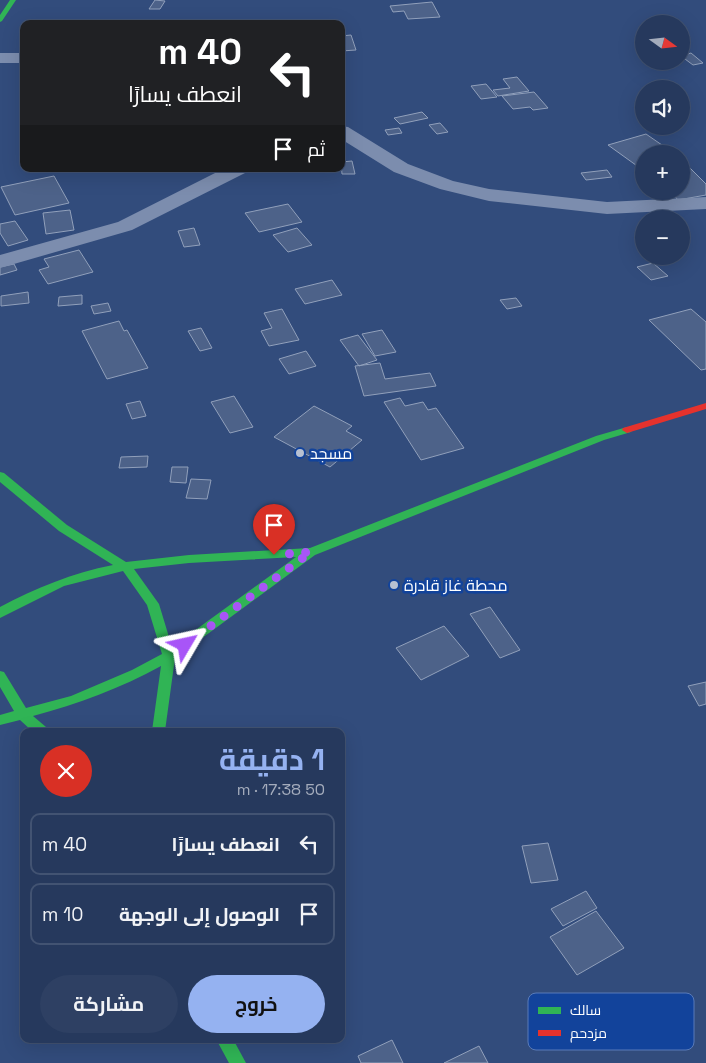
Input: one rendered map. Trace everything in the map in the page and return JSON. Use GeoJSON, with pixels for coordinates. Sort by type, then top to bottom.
{"type":"FeatureCollection","features":[{"type":"Feature","properties":{"kind":"main road"},"geometry":{"type":"LineString","coordinates":[[0,20],[13,0]]}},
{"type":"Feature","properties":{"kind":"main road"},"geometry":{"type":"LineString","coordinates":[[0,720],[23,715],[98,692],[169,656],[311,552],[600,438],[706,406]]}},
{"type":"Feature","properties":{"kind":"main road"},"geometry":{"type":"LineString","coordinates":[[0,476],[63,528],[127,568],[152,604],[169,656],[159,728]]}},
{"type":"Feature","properties":{"kind":"main road"},"geometry":{"type":"LineString","coordinates":[[0,613],[35,594],[78,577],[127,568],[311,552]]}},
{"type":"Feature","properties":{"kind":"main road"},"geometry":{"type":"LineString","coordinates":[[0,676],[23,715],[38,728]]}},
{"type":"Feature","properties":{"kind":"main road"},"geometry":{"type":"LineString","coordinates":[[226,1043],[238,1063]]}},
{"type":"Feature","properties":{"kind":"street"},"geometry":{"type":"LineString","coordinates":[[0,58],[20,58]]}},
{"type":"Feature","properties":{"kind":"street"},"geometry":{"type":"LineString","coordinates":[[345,133],[401,168],[447,185],[489,195],[607,208],[706,203]]}},
{"type":"Feature","properties":{"kind":"street"},"geometry":{"type":"LineString","coordinates":[[0,262],[126,226],[232,172]]}},
{"type":"Feature","properties":{"kind":"building"},"geometry":{"type":"Polygon","coordinates":[[[155,0],[165,1],[160,9],[149,9],[155,0]]]}},
{"type":"Feature","properties":{"kind":"building"},"geometry":{"type":"Polygon","coordinates":[[[432,2],[440,17],[408,19],[404,11],[393,12],[390,6],[432,2]]]}},
{"type":"Feature","properties":{"kind":"building"},"geometry":{"type":"Polygon","coordinates":[[[351,35],[356,50],[345,51],[345,36],[351,35]]]}},
{"type":"Feature","properties":{"kind":"building"},"geometry":{"type":"Polygon","coordinates":[[[690,53],[703,63],[693,65],[690,63],[690,53]]]}},
{"type":"Feature","properties":{"kind":"building"},"geometry":{"type":"Polygon","coordinates":[[[517,77],[529,91],[498,96],[493,90],[510,88],[503,79],[517,77]]]}},
{"type":"Feature","properties":{"kind":"building"},"geometry":{"type":"Polygon","coordinates":[[[486,84],[497,97],[481,99],[471,86],[486,84]]]}},
{"type":"Feature","properties":{"kind":"building"},"geometry":{"type":"Polygon","coordinates":[[[534,92],[548,108],[533,110],[530,107],[513,109],[502,96],[534,92]]]}},
{"type":"Feature","properties":{"kind":"building"},"geometry":{"type":"Polygon","coordinates":[[[422,112],[428,118],[400,124],[394,118],[422,112]]]}},
{"type":"Feature","properties":{"kind":"building"},"geometry":{"type":"Polygon","coordinates":[[[440,123],[448,132],[437,134],[429,125],[440,123]]]}},
{"type":"Feature","properties":{"kind":"building"},"geometry":{"type":"Polygon","coordinates":[[[399,128],[402,133],[388,135],[385,130],[399,128]]]}},
{"type":"Feature","properties":{"kind":"building"},"geometry":{"type":"Polygon","coordinates":[[[647,135],[662,145],[635,145],[635,164],[608,145],[647,135]]]}},
{"type":"Feature","properties":{"kind":"building"},"geometry":{"type":"Polygon","coordinates":[[[352,161],[355,174],[342,174],[342,172],[345,172],[345,162],[352,161]]]}},
{"type":"Feature","properties":{"kind":"building"},"geometry":{"type":"Polygon","coordinates":[[[690,168],[706,184],[706,195],[690,198],[690,168]]]}},
{"type":"Feature","properties":{"kind":"building"},"geometry":{"type":"Polygon","coordinates":[[[607,170],[612,177],[586,180],[581,173],[607,170]]]}},
{"type":"Feature","properties":{"kind":"building"},"geometry":{"type":"Polygon","coordinates":[[[54,176],[69,203],[15,215],[1,187],[54,176]]]}},
{"type":"Feature","properties":{"kind":"building"},"geometry":{"type":"Polygon","coordinates":[[[288,204],[302,222],[259,232],[245,213],[288,204]]]}},
{"type":"Feature","properties":{"kind":"building"},"geometry":{"type":"Polygon","coordinates":[[[70,210],[74,230],[46,234],[43,213],[70,210]]]}},
{"type":"Feature","properties":{"kind":"building"},"geometry":{"type":"Polygon","coordinates":[[[15,221],[28,240],[8,246],[0,233],[0,224],[15,221]]]}},
{"type":"Feature","properties":{"kind":"building"},"geometry":{"type":"Polygon","coordinates":[[[194,228],[200,245],[184,247],[178,231],[194,228]]]}},
{"type":"Feature","properties":{"kind":"building"},"geometry":{"type":"Polygon","coordinates":[[[297,228],[312,245],[288,252],[273,235],[297,228]]]}},
{"type":"Feature","properties":{"kind":"building"},"geometry":{"type":"Polygon","coordinates":[[[79,250],[93,272],[48,284],[39,270],[49,267],[44,259],[79,250]]]}},
{"type":"Feature","properties":{"kind":"building"},"geometry":{"type":"Polygon","coordinates":[[[14,264],[17,270],[0,275],[0,267],[14,264]]]}},
{"type":"Feature","properties":{"kind":"building"},"geometry":{"type":"Polygon","coordinates":[[[655,265],[668,276],[651,280],[637,267],[655,265]]]}},
{"type":"Feature","properties":{"kind":"building"},"geometry":{"type":"Polygon","coordinates":[[[332,280],[342,295],[305,304],[295,289],[332,280]]]}},
{"type":"Feature","properties":{"kind":"building"},"geometry":{"type":"Polygon","coordinates":[[[28,292],[29,303],[1,306],[1,296],[28,292]]]}},
{"type":"Feature","properties":{"kind":"building"},"geometry":{"type":"Polygon","coordinates":[[[82,295],[82,304],[58,306],[59,297],[82,295]]]}},
{"type":"Feature","properties":{"kind":"building"},"geometry":{"type":"Polygon","coordinates":[[[516,298],[522,306],[507,309],[500,300],[516,298]]]}},
{"type":"Feature","properties":{"kind":"building"},"geometry":{"type":"Polygon","coordinates":[[[108,303],[111,311],[94,314],[91,306],[108,303]]]}},
{"type":"Feature","properties":{"kind":"building"},"geometry":{"type":"Polygon","coordinates":[[[282,309],[299,340],[269,346],[261,331],[272,328],[264,313],[282,309]]]}},
{"type":"Feature","properties":{"kind":"building"},"geometry":{"type":"Polygon","coordinates":[[[691,309],[706,322],[706,369],[701,370],[649,320],[691,309]]]}},
{"type":"Feature","properties":{"kind":"building"},"geometry":{"type":"Polygon","coordinates":[[[119,321],[124,331],[127,330],[148,368],[107,379],[82,331],[119,321]]]}},
{"type":"Feature","properties":{"kind":"building"},"geometry":{"type":"Polygon","coordinates":[[[201,328],[212,348],[200,351],[188,331],[201,328]]]}},
{"type":"Feature","properties":{"kind":"building"},"geometry":{"type":"Polygon","coordinates":[[[382,330],[396,352],[375,356],[362,334],[382,330]]]}},
{"type":"Feature","properties":{"kind":"building"},"geometry":{"type":"Polygon","coordinates":[[[358,335],[377,360],[359,366],[340,340],[358,335]]]}},
{"type":"Feature","properties":{"kind":"building"},"geometry":{"type":"Polygon","coordinates":[[[306,351],[316,366],[289,374],[279,359],[306,351]]]}},
{"type":"Feature","properties":{"kind":"building"},"geometry":{"type":"Polygon","coordinates":[[[380,363],[385,379],[430,373],[436,386],[364,396],[355,366],[380,363]]]}},
{"type":"Feature","properties":{"kind":"building"},"geometry":{"type":"Polygon","coordinates":[[[234,396],[253,427],[230,433],[211,402],[234,396]]]}},
{"type":"Feature","properties":{"kind":"building"},"geometry":{"type":"Polygon","coordinates":[[[400,398],[405,406],[423,402],[428,410],[436,408],[464,448],[421,460],[384,402],[400,398]]]}},
{"type":"Feature","properties":{"kind":"building"},"geometry":{"type":"Polygon","coordinates":[[[140,401],[146,416],[132,419],[126,404],[140,401]]]}},
{"type":"Feature","properties":{"kind":"building"},"geometry":{"type":"Polygon","coordinates":[[[314,406],[352,426],[346,431],[362,440],[330,467],[274,437],[314,406]]]}},
{"type":"Feature","properties":{"kind":"building"},"geometry":{"type":"Polygon","coordinates":[[[148,456],[147,467],[119,468],[121,457],[148,456]]]}},
{"type":"Feature","properties":{"kind":"building"},"geometry":{"type":"Polygon","coordinates":[[[172,467],[188,467],[186,483],[170,482],[172,467]]]}},
{"type":"Feature","properties":{"kind":"building"},"geometry":{"type":"Polygon","coordinates":[[[191,479],[211,480],[207,499],[186,498],[191,479]]]}},
{"type":"Feature","properties":{"kind":"building"},"geometry":{"type":"Polygon","coordinates":[[[490,607],[520,650],[500,658],[470,614],[490,607]]]}},
{"type":"Feature","properties":{"kind":"building"},"geometry":{"type":"Polygon","coordinates":[[[444,626],[469,656],[421,680],[396,648],[444,626]]]}},
{"type":"Feature","properties":{"kind":"building"},"geometry":{"type":"Polygon","coordinates":[[[706,682],[706,704],[699,706],[688,686],[706,682]]]}},
{"type":"Feature","properties":{"kind":"building"},"geometry":{"type":"Polygon","coordinates":[[[548,843],[558,880],[531,883],[522,846],[548,843]]]}},
{"type":"Feature","properties":{"kind":"building"},"geometry":{"type":"Polygon","coordinates":[[[586,891],[597,908],[563,926],[551,909],[586,891]]]}},
{"type":"Feature","properties":{"kind":"building"},"geometry":{"type":"Polygon","coordinates":[[[596,911],[624,948],[577,975],[550,937],[596,911]]]}},
{"type":"Feature","properties":{"kind":"building"},"geometry":{"type":"Polygon","coordinates":[[[392,1040],[403,1063],[361,1063],[358,1056],[392,1040]]]}},
{"type":"Feature","properties":{"kind":"building"},"geometry":{"type":"Polygon","coordinates":[[[479,1046],[488,1063],[444,1063],[479,1046]]]}},
{"type":"Feature","properties":{"kind":"traffic: fast"},"geometry":{"type":"LineString","coordinates":[[0,20],[13,0]]}},
{"type":"Feature","properties":{"kind":"traffic: fast"},"geometry":{"type":"LineString","coordinates":[[0,720],[74,700],[136,674],[169,656],[311,552],[600,438],[627,430]]}},
{"type":"Feature","properties":{"kind":"traffic: fast"},"geometry":{"type":"LineString","coordinates":[[0,476],[63,528],[127,568],[153,604],[169,656],[159,728]]}},
{"type":"Feature","properties":{"kind":"traffic: fast"},"geometry":{"type":"LineString","coordinates":[[0,613],[60,583],[128,566],[189,559],[311,552]]}},
{"type":"Feature","properties":{"kind":"traffic: fast"},"geometry":{"type":"LineString","coordinates":[[0,676],[23,715],[38,728]]}},
{"type":"Feature","properties":{"kind":"traffic: fast"},"geometry":{"type":"LineString","coordinates":[[226,1043],[238,1063]]}},
{"type":"Feature","properties":{"kind":"traffic: jam"},"geometry":{"type":"LineString","coordinates":[[627,430],[706,406]]}},
{"type":"Feature","properties":{"kind":"place","name":"مسجد"},"geometry":{"type":"Point","coordinates":[300,453]}},
{"type":"Feature","properties":{"kind":"place","name":"محطة غاز قادرة"},"geometry":{"type":"Point","coordinates":[394,585]}},
{"type":"Feature","properties":{"kind":"route"},"geometry":{"type":"LineString","coordinates":[[185,645],[311,552],[274,555]]}}]}
